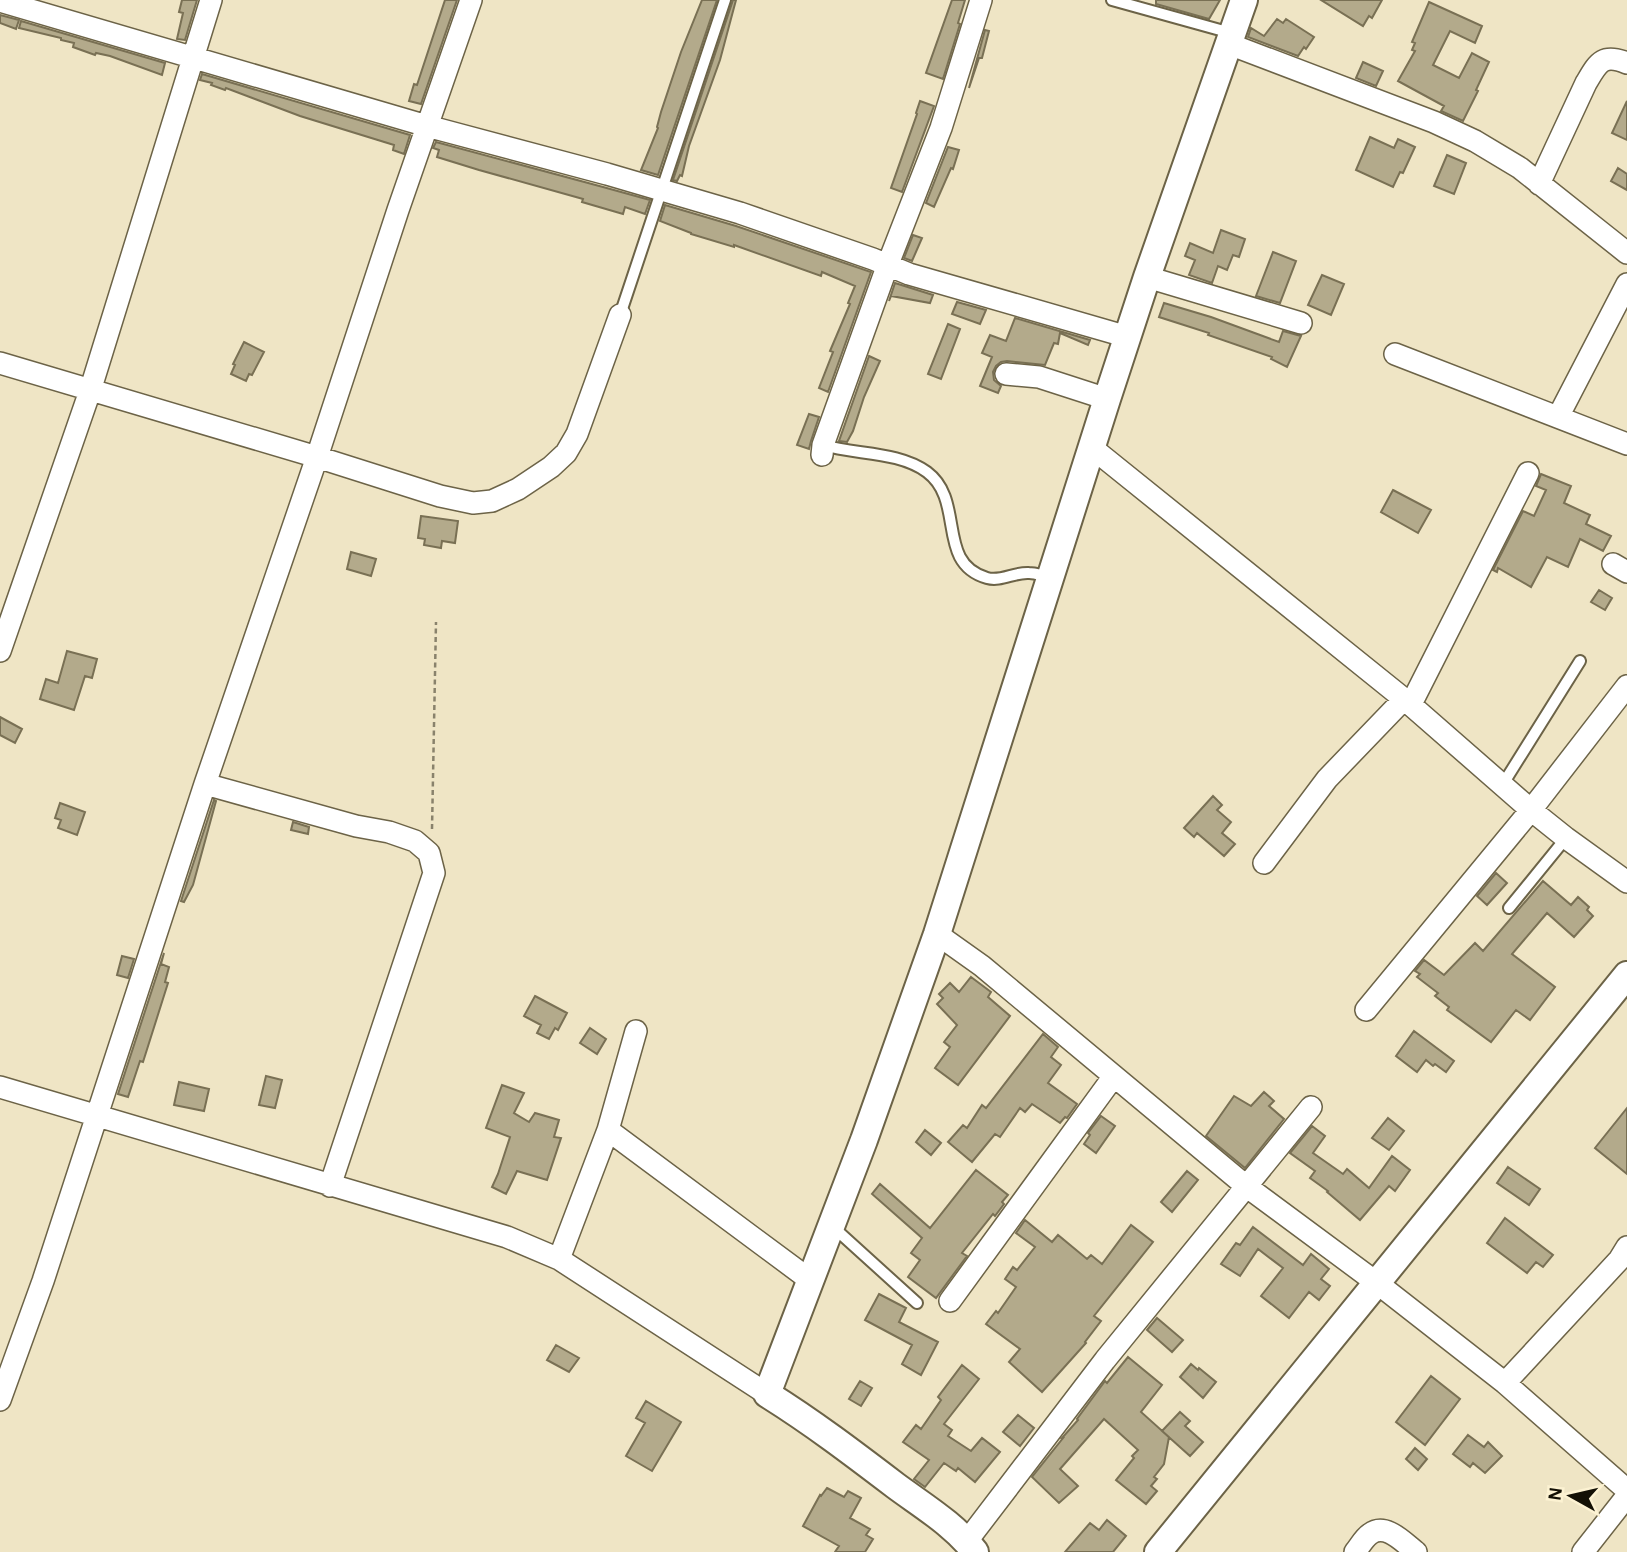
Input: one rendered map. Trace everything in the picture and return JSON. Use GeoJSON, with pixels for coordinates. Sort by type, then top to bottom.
{"type":"FeatureCollection","features":[{"type":"Feature","properties":{"kind":"street"},"geometry":{"type":"LineString","coordinates":[[0,651],[90,391],[211,0]]}},
{"type":"Feature","properties":{"kind":"street"},"geometry":{"type":"LineString","coordinates":[[0,1400],[43,1281],[205,784],[471,0]]}},
{"type":"Feature","properties":{"kind":"street"},"geometry":{"type":"LineString","coordinates":[[822,450],[888,264],[941,128],[981,0]]}},
{"type":"Feature","properties":{"kind":"street"},"geometry":{"type":"LineString","coordinates":[[767,1394],[832,1226],[937,934],[1091,447],[1244,0]]}},
{"type":"Feature","properties":{"kind":"street"},"geometry":{"type":"LineString","coordinates":[[0,1],[427,126],[740,213],[888,264],[909,274],[1128,337]]}},
{"type":"Feature","properties":{"kind":"street"},"geometry":{"type":"LineString","coordinates":[[1231,39],[1453,130],[1500,155],[1627,253]]}},
{"type":"Feature","properties":{"kind":"street"},"geometry":{"type":"LineString","coordinates":[[1539,184],[1593,72],[1606,59],[1627,64]]}},
{"type":"Feature","properties":{"kind":"street"},"geometry":{"type":"LineString","coordinates":[[1147,277],[1301,323]]}},
{"type":"Feature","properties":{"kind":"street"},"geometry":{"type":"LineString","coordinates":[[1558,417],[1627,284]]}},
{"type":"Feature","properties":{"kind":"street"},"geometry":{"type":"LineString","coordinates":[[0,363],[440,496],[473,503],[492,501],[518,489],[551,467],[566,453],[577,435],[620,315]]}},
{"type":"Feature","properties":{"kind":"street"},"geometry":{"type":"LineString","coordinates":[[1395,354],[1627,444]]}},
{"type":"Feature","properties":{"kind":"street"},"geometry":{"type":"LineString","coordinates":[[1006,374],[1039,377],[1107,399]]}},
{"type":"Feature","properties":{"kind":"street"},"geometry":{"type":"LineString","coordinates":[[1091,447],[1407,702],[1531,810],[1627,883]]}},
{"type":"Feature","properties":{"kind":"street"},"geometry":{"type":"LineString","coordinates":[[1264,863],[1327,779],[1407,702],[1528,473]]}},
{"type":"Feature","properties":{"kind":"street"},"geometry":{"type":"LineString","coordinates":[[1366,1010],[1531,810],[1627,686]]}},
{"type":"Feature","properties":{"kind":"street"},"geometry":{"type":"LineString","coordinates":[[205,784],[389,832],[415,841],[429,853],[434,873],[330,1186]]}},
{"type":"Feature","properties":{"kind":"street"},"geometry":{"type":"LineString","coordinates":[[937,934],[982,966],[1246,1186],[1377,1283],[1505,1383],[1627,1490]]}},
{"type":"Feature","properties":{"kind":"street"},"geometry":{"type":"LineString","coordinates":[[1158,1552],[1627,975]]}},
{"type":"Feature","properties":{"kind":"street"},"geometry":{"type":"LineString","coordinates":[[559,1259],[608,1130],[636,1031]]}},
{"type":"Feature","properties":{"kind":"street"},"geometry":{"type":"LineString","coordinates":[[950,1301],[1114,1076]]}},
{"type":"Feature","properties":{"kind":"street"},"geometry":{"type":"LineString","coordinates":[[0,1087],[507,1237],[559,1259],[817,1427],[938,1517],[971,1546],[1105,1360],[1311,1107]]}},
{"type":"Feature","properties":{"kind":"street"},"geometry":{"type":"LineString","coordinates":[[608,1130],[810,1280]]}},
{"type":"Feature","properties":{"kind":"street"},"geometry":{"type":"LineString","coordinates":[[1505,1383],[1624,1258]]}},
{"type":"Feature","properties":{"kind":"street"},"geometry":{"type":"LineString","coordinates":[[1583,1552],[1627,1496]]}},
{"type":"Feature","properties":{"kind":"street"},"geometry":{"type":"LineString","coordinates":[[1355,1552],[1370,1534],[1382,1530],[1391,1532],[1416,1552]]}},
{"type":"Feature","properties":{"kind":"lane"},"geometry":{"type":"LineString","coordinates":[[620,315],[725,0]]}},
{"type":"Feature","properties":{"kind":"lane"},"geometry":{"type":"LineString","coordinates":[[1112,0],[1231,39]]}},
{"type":"Feature","properties":{"kind":"lane"},"geometry":{"type":"LineString","coordinates":[[822,450],[889,457],[912,463],[928,472],[947,498],[954,544],[960,559],[979,575],[990,579],[1029,573],[1050,577]]}},
{"type":"Feature","properties":{"kind":"lane"},"geometry":{"type":"LineString","coordinates":[[1503,784],[1580,661]]}},
{"type":"Feature","properties":{"kind":"lane"},"geometry":{"type":"LineString","coordinates":[[1508,908],[1566,838]]}},
{"type":"Feature","properties":{"kind":"lane"},"geometry":{"type":"LineString","coordinates":[[832,1226],[917,1303]]}},
{"type":"Feature","properties":{"kind":"path"},"geometry":{"type":"LineString","coordinates":[[429,853],[432,828],[436,622]]}},
{"type":"Feature","properties":{"kind":"building"},"geometry":{"type":"Polygon","coordinates":[[[182,0],[197,0],[185,40],[177,39],[183,13],[179,12],[182,0]]]}},
{"type":"Feature","properties":{"kind":"building"},"geometry":{"type":"Polygon","coordinates":[[[445,0],[457,0],[421,104],[409,101],[414,84],[417,85],[445,0]]]}},
{"type":"Feature","properties":{"kind":"building"},"geometry":{"type":"Polygon","coordinates":[[[702,0],[717,0],[658,175],[641,170],[658,128],[681,52],[702,0]]]}},
{"type":"Feature","properties":{"kind":"building"},"geometry":{"type":"Polygon","coordinates":[[[733,0],[736,0],[720,60],[689,146],[682,176],[680,175],[677,181],[673,180],[733,0]]]}},
{"type":"Feature","properties":{"kind":"building"},"geometry":{"type":"Polygon","coordinates":[[[952,0],[965,0],[943,79],[926,73],[952,0]]]}},
{"type":"Feature","properties":{"kind":"building"},"geometry":{"type":"Polygon","coordinates":[[[1156,0],[1220,0],[1209,19],[1156,4],[1156,0]]]}},
{"type":"Feature","properties":{"kind":"building"},"geometry":{"type":"Polygon","coordinates":[[[1321,0],[1382,0],[1372,18],[1369,16],[1363,26],[1321,0]]]}},
{"type":"Feature","properties":{"kind":"building"},"geometry":{"type":"Polygon","coordinates":[[[1429,2],[1482,26],[1475,43],[1450,31],[1433,65],[1459,78],[1472,53],[1489,62],[1463,121],[1441,111],[1444,106],[1398,81],[1415,51],[1412,50],[1415,43],[1412,42],[1429,2]]]}},
{"type":"Feature","properties":{"kind":"building"},"geometry":{"type":"Polygon","coordinates":[[[0,15],[19,20],[16,29],[0,23],[0,15]]]}},
{"type":"Feature","properties":{"kind":"building"},"geometry":{"type":"Polygon","coordinates":[[[1277,19],[1283,23],[1286,19],[1314,37],[1298,56],[1248,37],[1251,28],[1264,36],[1277,19]]]}},
{"type":"Feature","properties":{"kind":"building"},"geometry":{"type":"Polygon","coordinates":[[[21,21],[165,63],[162,75],[110,56],[95,55],[73,47],[74,43],[61,38],[19,28],[21,21]]]}},
{"type":"Feature","properties":{"kind":"building"},"geometry":{"type":"Polygon","coordinates":[[[985,30],[989,31],[982,58],[979,58],[969,88],[985,30]]]}},
{"type":"Feature","properties":{"kind":"building"},"geometry":{"type":"Polygon","coordinates":[[[1363,62],[1383,71],[1376,86],[1356,78],[1363,62]]]}},
{"type":"Feature","properties":{"kind":"building"},"geometry":{"type":"Polygon","coordinates":[[[202,74],[410,135],[404,154],[393,150],[394,145],[211,85],[212,83],[200,80],[202,74]]]}},
{"type":"Feature","properties":{"kind":"building"},"geometry":{"type":"Polygon","coordinates":[[[920,101],[934,106],[902,192],[891,188],[920,101]]]}},
{"type":"Feature","properties":{"kind":"building"},"geometry":{"type":"Polygon","coordinates":[[[1627,101],[1627,140],[1612,133],[1627,101]]]}},
{"type":"Feature","properties":{"kind":"building"},"geometry":{"type":"Polygon","coordinates":[[[1370,137],[1394,148],[1398,139],[1415,147],[1393,187],[1356,170],[1370,137]]]}},
{"type":"Feature","properties":{"kind":"building"},"geometry":{"type":"Polygon","coordinates":[[[436,142],[650,200],[645,214],[625,207],[623,214],[582,202],[583,199],[437,157],[439,150],[433,148],[436,142]]]}},
{"type":"Feature","properties":{"kind":"building"},"geometry":{"type":"Polygon","coordinates":[[[948,147],[959,150],[953,169],[951,168],[934,207],[926,203],[948,147]]]}},
{"type":"Feature","properties":{"kind":"building"},"geometry":{"type":"Polygon","coordinates":[[[1447,155],[1466,163],[1454,194],[1434,186],[1447,155]]]}},
{"type":"Feature","properties":{"kind":"building"},"geometry":{"type":"Polygon","coordinates":[[[1618,168],[1627,174],[1627,190],[1611,181],[1618,168]]]}},
{"type":"Feature","properties":{"kind":"building"},"geometry":{"type":"Polygon","coordinates":[[[665,205],[871,272],[828,392],[819,388],[855,286],[822,272],[821,276],[734,245],[691,234],[660,221],[665,205]]]}},
{"type":"Feature","properties":{"kind":"building"},"geometry":{"type":"Polygon","coordinates":[[[1221,230],[1245,239],[1239,257],[1233,255],[1227,270],[1218,266],[1212,283],[1189,275],[1195,260],[1185,256],[1190,243],[1213,253],[1221,230]]]}},
{"type":"Feature","properties":{"kind":"building"},"geometry":{"type":"Polygon","coordinates":[[[913,235],[922,238],[912,261],[904,258],[913,235]]]}},
{"type":"Feature","properties":{"kind":"building"},"geometry":{"type":"Polygon","coordinates":[[[1273,252],[1296,261],[1280,303],[1256,296],[1273,252]]]}},
{"type":"Feature","properties":{"kind":"building"},"geometry":{"type":"Polygon","coordinates":[[[1322,275],[1344,284],[1331,315],[1308,305],[1322,275]]]}},
{"type":"Feature","properties":{"kind":"building"},"geometry":{"type":"Polygon","coordinates":[[[895,283],[933,295],[930,303],[891,296],[889,301],[895,283]]]}},
{"type":"Feature","properties":{"kind":"building"},"geometry":{"type":"Polygon","coordinates":[[[957,302],[986,310],[980,324],[952,314],[957,302]]]}},
{"type":"Feature","properties":{"kind":"building"},"geometry":{"type":"Polygon","coordinates":[[[1164,303],[1279,342],[1283,331],[1301,336],[1287,367],[1271,359],[1272,357],[1159,317],[1164,303]]]}},
{"type":"Feature","properties":{"kind":"building"},"geometry":{"type":"Polygon","coordinates":[[[1015,318],[1090,340],[1088,345],[1060,333],[1058,344],[1054,343],[1045,365],[1001,362],[993,372],[994,380],[1001,386],[998,393],[980,386],[992,357],[982,353],[990,335],[1006,341],[1015,318]]]}},
{"type":"Feature","properties":{"kind":"building"},"geometry":{"type":"Polygon","coordinates":[[[948,324],[960,329],[941,379],[928,374],[948,324]]]}},
{"type":"Feature","properties":{"kind":"building"},"geometry":{"type":"Polygon","coordinates":[[[244,342],[264,352],[246,381],[231,374],[244,342]]]}},
{"type":"Feature","properties":{"kind":"building"},"geometry":{"type":"Polygon","coordinates":[[[869,356],[880,361],[853,431],[847,442],[839,441],[869,356]]]}},
{"type":"Feature","properties":{"kind":"building"},"geometry":{"type":"Polygon","coordinates":[[[809,414],[819,417],[809,449],[797,445],[809,414]]]}},
{"type":"Feature","properties":{"kind":"building"},"geometry":{"type":"Polygon","coordinates":[[[1541,474],[1571,486],[1564,503],[1590,515],[1586,524],[1611,536],[1603,551],[1580,539],[1568,567],[1547,557],[1531,587],[1498,568],[1497,572],[1493,570],[1523,511],[1534,516],[1546,490],[1536,486],[1541,474]]]}},
{"type":"Feature","properties":{"kind":"building"},"geometry":{"type":"Polygon","coordinates":[[[1393,490],[1431,510],[1418,533],[1381,512],[1393,490]]]}},
{"type":"Feature","properties":{"kind":"building"},"geometry":{"type":"Polygon","coordinates":[[[421,516],[458,521],[455,543],[442,541],[441,548],[424,545],[425,539],[418,538],[421,516]]]}},
{"type":"Feature","properties":{"kind":"building"},"geometry":{"type":"Polygon","coordinates":[[[351,552],[376,559],[371,576],[347,569],[351,552]]]}},
{"type":"Feature","properties":{"kind":"building"},"geometry":{"type":"Polygon","coordinates":[[[1599,590],[1612,598],[1605,610],[1591,602],[1599,590]]]}},
{"type":"Feature","properties":{"kind":"building"},"geometry":{"type":"Polygon","coordinates":[[[67,651],[97,659],[92,678],[85,676],[74,710],[40,699],[46,679],[58,683],[67,651]]]}},
{"type":"Feature","properties":{"kind":"building"},"geometry":{"type":"Polygon","coordinates":[[[0,717],[22,729],[15,743],[0,735],[0,717]]]}},
{"type":"Feature","properties":{"kind":"building"},"geometry":{"type":"Polygon","coordinates":[[[1213,796],[1222,805],[1217,810],[1231,822],[1222,833],[1235,844],[1224,856],[1197,833],[1194,837],[1184,828],[1213,796]]]}},
{"type":"Feature","properties":{"kind":"building"},"geometry":{"type":"Polygon","coordinates":[[[214,800],[216,801],[193,885],[184,902],[181,901],[214,800]]]}},
{"type":"Feature","properties":{"kind":"building"},"geometry":{"type":"Polygon","coordinates":[[[60,803],[85,812],[77,835],[58,828],[61,820],[55,818],[60,803]]]}},
{"type":"Feature","properties":{"kind":"building"},"geometry":{"type":"Polygon","coordinates":[[[293,822],[309,827],[308,834],[291,830],[293,822]]]}},
{"type":"Feature","properties":{"kind":"building"},"geometry":{"type":"Polygon","coordinates":[[[1496,873],[1507,883],[1487,905],[1477,896],[1496,873]]]}},
{"type":"Feature","properties":{"kind":"building"},"geometry":{"type":"Polygon","coordinates":[[[1543,881],[1571,905],[1578,897],[1589,907],[1587,910],[1593,916],[1574,937],[1547,913],[1512,954],[1555,987],[1530,1020],[1516,1010],[1491,1042],[1447,1010],[1449,1007],[1435,996],[1438,993],[1417,977],[1420,974],[1415,971],[1424,960],[1444,975],[1475,943],[1483,951],[1543,881]]]}},
{"type":"Feature","properties":{"kind":"building"},"geometry":{"type":"Polygon","coordinates":[[[164,953],[161,964],[169,967],[165,982],[168,983],[143,1062],[140,1061],[128,1097],[118,1094],[164,953]]]}},
{"type":"Feature","properties":{"kind":"building"},"geometry":{"type":"Polygon","coordinates":[[[122,956],[134,959],[128,978],[117,975],[122,956]]]}},
{"type":"Feature","properties":{"kind":"building"},"geometry":{"type":"Polygon","coordinates":[[[971,977],[991,992],[988,997],[1010,1016],[958,1085],[935,1068],[950,1047],[944,1042],[957,1025],[937,1004],[943,998],[939,994],[950,983],[959,992],[971,977]]]}},
{"type":"Feature","properties":{"kind":"building"},"geometry":{"type":"Polygon","coordinates":[[[535,996],[567,1013],[558,1030],[555,1028],[549,1039],[537,1033],[541,1025],[524,1016],[535,996]]]}},
{"type":"Feature","properties":{"kind":"building"},"geometry":{"type":"Polygon","coordinates":[[[590,1028],[606,1039],[597,1054],[580,1043],[590,1028]]]}},
{"type":"Feature","properties":{"kind":"building"},"geometry":{"type":"Polygon","coordinates":[[[1414,1031],[1454,1061],[1446,1072],[1426,1060],[1417,1072],[1396,1056],[1414,1031]]]}},
{"type":"Feature","properties":{"kind":"building"},"geometry":{"type":"Polygon","coordinates":[[[1043,1034],[1058,1047],[1051,1057],[1061,1065],[1048,1083],[1077,1104],[1060,1123],[1032,1104],[1025,1112],[1020,1108],[1000,1137],[995,1134],[972,1162],[948,1142],[963,1125],[967,1128],[982,1105],[986,1108],[1043,1034]]]}},
{"type":"Feature","properties":{"kind":"building"},"geometry":{"type":"Polygon","coordinates":[[[266,1076],[282,1080],[275,1108],[259,1105],[266,1076]]]}},
{"type":"Feature","properties":{"kind":"building"},"geometry":{"type":"Polygon","coordinates":[[[179,1082],[209,1089],[204,1111],[174,1105],[179,1082]]]}},
{"type":"Feature","properties":{"kind":"building"},"geometry":{"type":"Polygon","coordinates":[[[502,1085],[524,1093],[514,1113],[529,1122],[535,1113],[559,1120],[554,1137],[561,1138],[547,1180],[517,1171],[506,1194],[492,1187],[510,1137],[486,1128],[502,1085]]]}},
{"type":"Feature","properties":{"kind":"building"},"geometry":{"type":"Polygon","coordinates":[[[1264,1092],[1274,1101],[1269,1106],[1284,1119],[1245,1168],[1206,1136],[1234,1096],[1251,1106],[1264,1092]]]}},
{"type":"Feature","properties":{"kind":"building"},"geometry":{"type":"Polygon","coordinates":[[[1627,1108],[1627,1174],[1595,1148],[1627,1108]]]}},
{"type":"Feature","properties":{"kind":"building"},"geometry":{"type":"Polygon","coordinates":[[[1101,1116],[1115,1126],[1096,1153],[1084,1144],[1090,1135],[1088,1133],[1101,1116]]]}},
{"type":"Feature","properties":{"kind":"building"},"geometry":{"type":"Polygon","coordinates":[[[1388,1118],[1404,1131],[1389,1150],[1372,1138],[1388,1118]]]}},
{"type":"Feature","properties":{"kind":"building"},"geometry":{"type":"Polygon","coordinates":[[[1312,1126],[1325,1136],[1313,1153],[1343,1174],[1347,1169],[1369,1188],[1392,1156],[1410,1170],[1395,1191],[1389,1186],[1360,1220],[1310,1178],[1315,1171],[1290,1153],[1312,1126]]]}},
{"type":"Feature","properties":{"kind":"building"},"geometry":{"type":"Polygon","coordinates":[[[925,1130],[941,1143],[931,1155],[916,1142],[925,1130]]]}},
{"type":"Feature","properties":{"kind":"building"},"geometry":{"type":"Polygon","coordinates":[[[1508,1167],[1540,1189],[1529,1205],[1497,1183],[1508,1167]]]}},
{"type":"Feature","properties":{"kind":"building"},"geometry":{"type":"Polygon","coordinates":[[[976,1170],[1008,1195],[995,1216],[993,1214],[962,1253],[967,1256],[936,1298],[908,1277],[920,1260],[911,1253],[922,1238],[872,1194],[880,1184],[930,1228],[976,1170]]]}},
{"type":"Feature","properties":{"kind":"building"},"geometry":{"type":"Polygon","coordinates":[[[1187,1171],[1198,1180],[1172,1212],[1161,1202],[1187,1171]]]}},
{"type":"Feature","properties":{"kind":"building"},"geometry":{"type":"Polygon","coordinates":[[[1505,1218],[1553,1255],[1543,1267],[1536,1262],[1527,1273],[1487,1243],[1505,1218]]]}},
{"type":"Feature","properties":{"kind":"building"},"geometry":{"type":"Polygon","coordinates":[[[1025,1220],[1052,1242],[1058,1235],[1087,1259],[1091,1255],[1102,1264],[1131,1225],[1153,1242],[1094,1316],[1101,1321],[1086,1343],[1042,1392],[1009,1362],[1020,1349],[986,1324],[996,1311],[998,1313],[1016,1287],[1005,1279],[1013,1267],[1017,1270],[1035,1247],[1016,1233],[1025,1220]]]}},
{"type":"Feature","properties":{"kind":"building"},"geometry":{"type":"Polygon","coordinates":[[[1253,1227],[1303,1265],[1311,1254],[1329,1269],[1321,1279],[1330,1286],[1319,1300],[1309,1292],[1289,1318],[1261,1296],[1283,1268],[1258,1249],[1240,1276],[1221,1264],[1236,1243],[1240,1245],[1253,1227]]]}},
{"type":"Feature","properties":{"kind":"building"},"geometry":{"type":"Polygon","coordinates":[[[879,1294],[906,1308],[899,1322],[938,1342],[921,1375],[902,1364],[912,1345],[865,1320],[879,1294]]]}},
{"type":"Feature","properties":{"kind":"building"},"geometry":{"type":"Polygon","coordinates":[[[1157,1318],[1183,1340],[1172,1352],[1147,1330],[1157,1318]]]}},
{"type":"Feature","properties":{"kind":"building"},"geometry":{"type":"Polygon","coordinates":[[[556,1345],[579,1358],[569,1372],[547,1360],[556,1345]]]}},
{"type":"Feature","properties":{"kind":"building"},"geometry":{"type":"Polygon","coordinates":[[[1128,1357],[1162,1385],[1141,1412],[1169,1437],[1164,1464],[1151,1486],[1157,1491],[1146,1504],[1116,1480],[1138,1450],[1104,1419],[1060,1469],[1078,1486],[1059,1503],[1032,1477],[1078,1420],[1105,1381],[1107,1383],[1128,1357]]]}},
{"type":"Feature","properties":{"kind":"building"},"geometry":{"type":"Polygon","coordinates":[[[1191,1364],[1216,1382],[1203,1398],[1180,1377],[1191,1364]]]}},
{"type":"Feature","properties":{"kind":"building"},"geometry":{"type":"Polygon","coordinates":[[[962,1365],[979,1379],[944,1424],[952,1430],[948,1436],[971,1451],[982,1438],[1000,1452],[975,1482],[958,1468],[956,1471],[944,1463],[925,1487],[914,1479],[929,1460],[903,1442],[916,1425],[921,1429],[941,1400],[938,1397],[962,1365]]]}},
{"type":"Feature","properties":{"kind":"building"},"geometry":{"type":"Polygon","coordinates":[[[1431,1376],[1460,1399],[1425,1445],[1396,1422],[1431,1376]]]}},
{"type":"Feature","properties":{"kind":"building"},"geometry":{"type":"Polygon","coordinates":[[[860,1381],[872,1388],[861,1406],[849,1399],[860,1381]]]}},
{"type":"Feature","properties":{"kind":"building"},"geometry":{"type":"Polygon","coordinates":[[[646,1401],[681,1422],[652,1471],[626,1456],[645,1423],[636,1418],[646,1401]]]}},
{"type":"Feature","properties":{"kind":"building"},"geometry":{"type":"Polygon","coordinates":[[[1180,1412],[1190,1421],[1185,1426],[1203,1442],[1190,1456],[1162,1431],[1180,1412]]]}},
{"type":"Feature","properties":{"kind":"building"},"geometry":{"type":"Polygon","coordinates":[[[1018,1415],[1034,1428],[1020,1446],[1003,1432],[1018,1415]]]}},
{"type":"Feature","properties":{"kind":"building"},"geometry":{"type":"Polygon","coordinates":[[[1468,1435],[1484,1447],[1488,1442],[1502,1456],[1485,1473],[1473,1463],[1470,1467],[1453,1454],[1468,1435]]]}},
{"type":"Feature","properties":{"kind":"building"},"geometry":{"type":"Polygon","coordinates":[[[1415,1448],[1427,1459],[1418,1470],[1406,1459],[1415,1448]]]}},
{"type":"Feature","properties":{"kind":"building"},"geometry":{"type":"Polygon","coordinates":[[[827,1488],[844,1497],[848,1491],[861,1498],[850,1518],[870,1529],[866,1535],[873,1539],[865,1552],[835,1552],[839,1546],[803,1526],[820,1495],[827,1488]]]}},
{"type":"Feature","properties":{"kind":"building"},"geometry":{"type":"Polygon","coordinates":[[[1107,1520],[1126,1536],[1113,1552],[1065,1552],[1090,1523],[1099,1530],[1107,1520]]]}}]}
